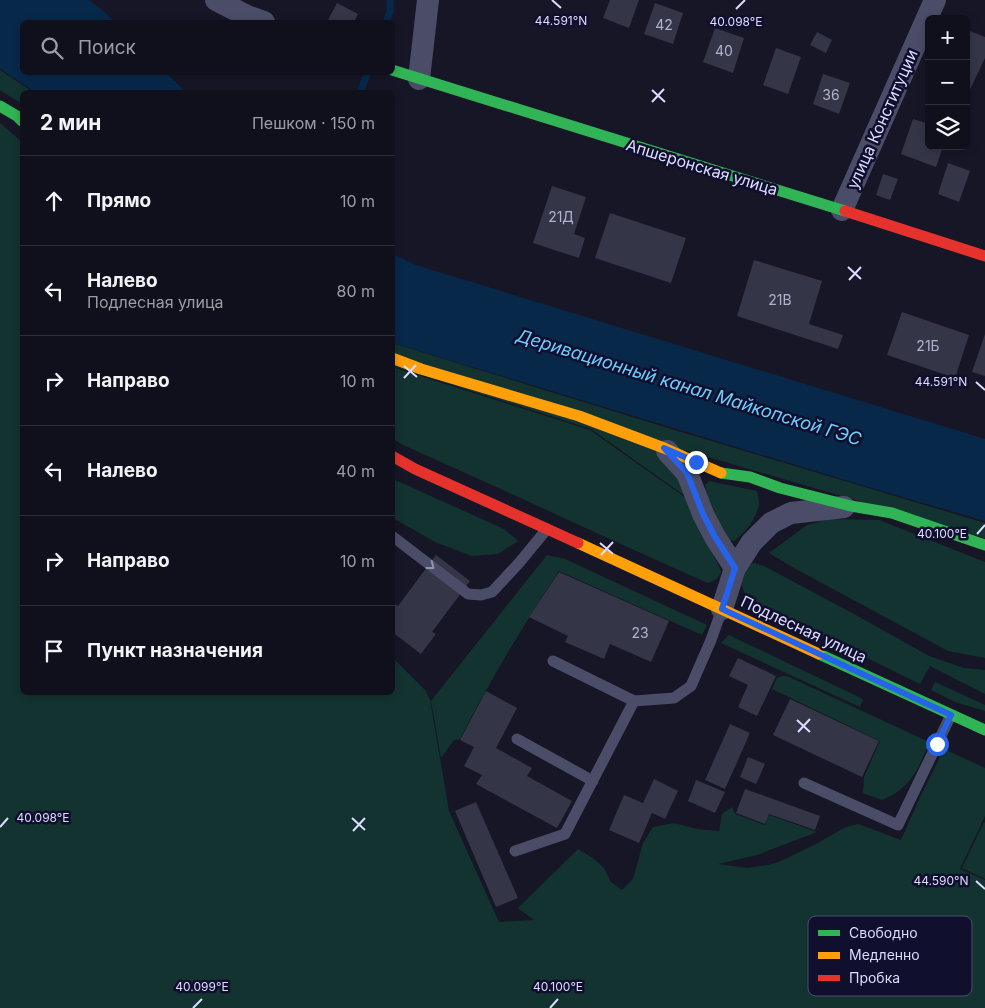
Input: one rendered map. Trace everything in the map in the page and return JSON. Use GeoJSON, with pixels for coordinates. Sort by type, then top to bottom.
{"type":"FeatureCollection","features":[{"type":"Feature","properties":{"kind":"street"},"geometry":{"type":"LineString","coordinates":[[216,0],[246,16],[258,20]]}},
{"type":"Feature","properties":{"kind":"street"},"geometry":{"type":"LineString","coordinates":[[419,79],[428,0]]}},
{"type":"Feature","properties":{"kind":"street","name":"улица Конституции"},"geometry":{"type":"LineString","coordinates":[[842,210],[935,0]]}},
{"type":"Feature","properties":{"kind":"street","name":"Апшеронская улица"},"geometry":{"type":"LineString","coordinates":[[395,71],[985,256]]}},
{"type":"Feature","properties":{"kind":"street"},"geometry":{"type":"LineString","coordinates":[[0,106],[20,118]]}},
{"type":"Feature","properties":{"kind":"street"},"geometry":{"type":"LineString","coordinates":[[395,359],[578,416],[664,448],[724,474],[750,476],[780,488],[892,514],[985,545]]}},
{"type":"Feature","properties":{"kind":"street"},"geometry":{"type":"LineString","coordinates":[[664,448],[687,473],[703,514],[735,568]]}},
{"type":"Feature","properties":{"kind":"street","name":"Подлесная улица"},"geometry":{"type":"LineString","coordinates":[[395,458],[985,730]]}},
{"type":"Feature","properties":{"kind":"street"},"geometry":{"type":"LineString","coordinates":[[722,609],[735,568],[752,542],[771,523],[791,513],[851,506]]}},
{"type":"Feature","properties":{"kind":"lane"},"geometry":{"type":"LineString","coordinates":[[395,538],[468,594],[481,596],[492,592],[547,529]]}},
{"type":"Feature","properties":{"kind":"lane"},"geometry":{"type":"LineString","coordinates":[[553,662],[634,701],[674,698],[692,686],[722,609]]}},
{"type":"Feature","properties":{"kind":"lane"},"geometry":{"type":"LineString","coordinates":[[515,850],[565,834],[634,701]]}},
{"type":"Feature","properties":{"kind":"lane"},"geometry":{"type":"LineString","coordinates":[[804,783],[898,825],[951,715]]}},
{"type":"Feature","properties":{"kind":"lane"},"geometry":{"type":"LineString","coordinates":[[517,740],[593,781]]}},
{"type":"Feature","properties":{"kind":"green space"},"geometry":{"type":"Polygon","coordinates":[[[0,70],[30,90],[20,90],[20,103],[0,90],[0,70]]]}},
{"type":"Feature","properties":{"kind":"green space"},"geometry":{"type":"Polygon","coordinates":[[[0,123],[20,140],[20,695],[395,695],[395,660],[426,691],[430,700],[449,811],[499,922],[534,920],[518,908],[578,849],[593,858],[604,868],[611,882],[622,890],[633,879],[643,843],[653,827],[674,823],[697,829],[719,831],[722,814],[732,807],[735,814],[765,825],[769,815],[817,832],[757,855],[718,864],[747,868],[768,865],[781,861],[816,844],[846,827],[858,824],[901,840],[944,749],[985,768],[985,816],[960,869],[985,880],[985,1008],[0,1008],[0,123]]]}},
{"type":"Feature","properties":{"kind":"green space"},"geometry":{"type":"Polygon","coordinates":[[[395,344],[985,523],[985,538],[684,450],[692,501],[591,429],[395,367],[395,344]]]}},
{"type":"Feature","properties":{"kind":"green space"},"geometry":{"type":"Polygon","coordinates":[[[395,368],[590,430],[693,503],[721,571],[719,576],[708,583],[395,440],[395,368]]]}},
{"type":"Feature","properties":{"kind":"green space"},"geometry":{"type":"Polygon","coordinates":[[[395,480],[504,529],[518,541],[498,554],[472,556],[435,542],[395,519],[395,480]]]}},
{"type":"Feature","properties":{"kind":"green space"},"geometry":{"type":"Polygon","coordinates":[[[709,481],[757,491],[759,504],[756,515],[734,541],[723,538],[707,505],[705,485],[709,481]]]}},
{"type":"Feature","properties":{"kind":"green space"},"geometry":{"type":"Polygon","coordinates":[[[830,519],[879,520],[985,562],[985,658],[948,651],[769,553],[807,525],[830,519]]]}},
{"type":"Feature","properties":{"kind":"green space"},"geometry":{"type":"Polygon","coordinates":[[[547,555],[565,559],[707,625],[702,635],[559,571],[507,654],[460,739],[454,740],[441,758],[431,701],[547,555]]]}},
{"type":"Feature","properties":{"kind":"green space"},"geometry":{"type":"Polygon","coordinates":[[[753,563],[764,566],[929,656],[964,668],[985,670],[985,694],[930,666],[920,684],[750,601],[742,587],[742,580],[747,566],[753,563]]]}},
{"type":"Feature","properties":{"kind":"green space"},"geometry":{"type":"Polygon","coordinates":[[[729,635],[863,699],[860,707],[721,643],[729,635]]]}},
{"type":"Feature","properties":{"kind":"green space"},"geometry":{"type":"Polygon","coordinates":[[[787,676],[929,742],[917,769],[907,784],[882,800],[863,793],[864,777],[880,741],[772,689],[777,678],[787,676]]]}},
{"type":"Feature","properties":{"kind":"green space"},"geometry":{"type":"Polygon","coordinates":[[[935,682],[985,705],[985,711],[955,702],[931,690],[935,682]]]}},
{"type":"Feature","properties":{"kind":"green space"},"geometry":{"type":"Polygon","coordinates":[[[985,823],[985,879],[962,868],[985,823]]]}},
{"type":"Feature","properties":{"kind":"water"},"geometry":{"type":"Polygon","coordinates":[[[0,0],[89,0],[113,20],[20,20],[20,75],[168,75],[184,90],[32,90],[0,69],[0,0]]]}},
{"type":"Feature","properties":{"kind":"water","name":"Деривационный канал Майкопской ГЭС"},"geometry":{"type":"Polygon","coordinates":[[[395,255],[416,265],[985,439],[985,521],[395,344],[395,255]]]}},
{"type":"Feature","properties":{"kind":"building"},"geometry":{"type":"Polygon","coordinates":[[[610,0],[639,0],[629,28],[603,18],[610,0]]]}},
{"type":"Feature","properties":{"kind":"building"},"geometry":{"type":"Polygon","coordinates":[[[337,3],[358,14],[355,20],[328,20],[337,3]]]}},
{"type":"Feature","properties":{"kind":"building"},"geometry":{"type":"Polygon","coordinates":[[[655,3],[683,13],[673,44],[644,34],[655,3]]]}},
{"type":"Feature","properties":{"kind":"building"},"geometry":{"type":"Polygon","coordinates":[[[715,28],[744,38],[733,73],[703,62],[715,28]]]}},
{"type":"Feature","properties":{"kind":"building"},"geometry":{"type":"Polygon","coordinates":[[[970,31],[985,37],[985,58],[970,90],[970,31]]]}},
{"type":"Feature","properties":{"kind":"building"},"geometry":{"type":"Polygon","coordinates":[[[817,32],[832,40],[826,53],[810,45],[817,32]]]}},
{"type":"Feature","properties":{"kind":"building"},"geometry":{"type":"Polygon","coordinates":[[[776,48],[801,57],[788,94],[763,85],[776,48]]]}},
{"type":"Feature","properties":{"kind":"building"},"geometry":{"type":"Polygon","coordinates":[[[823,74],[850,83],[839,114],[813,104],[823,74]]]}},
{"type":"Feature","properties":{"kind":"building"},"geometry":{"type":"Polygon","coordinates":[[[913,119],[925,123],[925,150],[942,150],[936,167],[901,154],[913,119]]]}},
{"type":"Feature","properties":{"kind":"building"},"geometry":{"type":"Polygon","coordinates":[[[948,163],[970,171],[959,202],[938,194],[948,163]]]}},
{"type":"Feature","properties":{"kind":"building"},"geometry":{"type":"Polygon","coordinates":[[[883,174],[898,179],[890,200],[876,195],[883,174]]]}},
{"type":"Feature","properties":{"kind":"building"},"geometry":{"type":"Polygon","coordinates":[[[552,186],[586,197],[574,234],[585,238],[579,258],[533,243],[552,186]]]}},
{"type":"Feature","properties":{"kind":"building"},"geometry":{"type":"Polygon","coordinates":[[[610,213],[686,238],[671,283],[595,258],[610,213]]]}},
{"type":"Feature","properties":{"kind":"building"},"geometry":{"type":"Polygon","coordinates":[[[754,260],[822,281],[809,324],[843,335],[838,349],[737,316],[754,260]]]}},
{"type":"Feature","properties":{"kind":"building"},"geometry":{"type":"Polygon","coordinates":[[[902,312],[969,335],[955,378],[887,355],[902,312]]]}},
{"type":"Feature","properties":{"kind":"building"},"geometry":{"type":"Polygon","coordinates":[[[985,334],[985,376],[972,372],[985,334]]]}},
{"type":"Feature","properties":{"kind":"building"},"geometry":{"type":"Polygon","coordinates":[[[436,555],[470,581],[432,632],[436,634],[421,654],[395,634],[395,604],[398,606],[436,555]]]}},
{"type":"Feature","properties":{"kind":"building"},"geometry":{"type":"Polygon","coordinates":[[[559,572],[669,621],[651,662],[610,644],[604,659],[565,642],[568,636],[529,617],[559,572]]]}},
{"type":"Feature","properties":{"kind":"building"},"geometry":{"type":"Polygon","coordinates":[[[738,658],[776,676],[757,716],[738,707],[748,685],[729,676],[738,658]]]}},
{"type":"Feature","properties":{"kind":"building"},"geometry":{"type":"Polygon","coordinates":[[[486,691],[517,708],[496,748],[532,768],[527,776],[572,801],[557,828],[476,784],[482,775],[464,766],[474,747],[460,740],[486,691]]]}},
{"type":"Feature","properties":{"kind":"building"},"geometry":{"type":"Polygon","coordinates":[[[790,699],[879,741],[862,777],[773,735],[790,699]]]}},
{"type":"Feature","properties":{"kind":"building"},"geometry":{"type":"Polygon","coordinates":[[[730,724],[750,733],[725,789],[705,780],[730,724]]]}},
{"type":"Feature","properties":{"kind":"building"},"geometry":{"type":"Polygon","coordinates":[[[748,757],[765,764],[756,784],[740,777],[748,757]]]}},
{"type":"Feature","properties":{"kind":"building"},"geometry":{"type":"Polygon","coordinates":[[[654,779],[678,791],[665,819],[652,813],[639,843],[609,830],[624,795],[643,803],[654,779]]]}},
{"type":"Feature","properties":{"kind":"building"},"geometry":{"type":"Polygon","coordinates":[[[696,780],[725,792],[715,813],[688,801],[696,780]]]}},
{"type":"Feature","properties":{"kind":"building"},"geometry":{"type":"Polygon","coordinates":[[[745,789],[820,816],[815,830],[769,814],[765,824],[736,813],[745,789]]]}},
{"type":"Feature","properties":{"kind":"building"},"geometry":{"type":"Polygon","coordinates":[[[476,802],[518,898],[496,907],[455,811],[476,802]]]}},
{"type":"Feature","properties":{"kind":"waterway"},"geometry":{"type":"LineString","coordinates":[[387,20],[390,12],[390,0]]}},
{"type":"Feature","properties":{"kind":"waterway"},"geometry":{"type":"LineString","coordinates":[[361,90],[367,75]]}},
{"type":"Feature","properties":{"kind":"traffic: fast"},"geometry":{"type":"LineString","coordinates":[[395,71],[845,211]]}},
{"type":"Feature","properties":{"kind":"traffic: fast"},"geometry":{"type":"LineString","coordinates":[[0,106],[20,119]]}},
{"type":"Feature","properties":{"kind":"traffic: fast"},"geometry":{"type":"LineString","coordinates":[[721,473],[750,477],[780,488],[851,506],[892,513],[985,545]]}},
{"type":"Feature","properties":{"kind":"traffic: fast"},"geometry":{"type":"LineString","coordinates":[[819,654],[985,730]]}},
{"type":"Feature","properties":{"kind":"traffic: slow"},"geometry":{"type":"LineString","coordinates":[[395,359],[421,369],[579,416],[664,448],[721,473]]}},
{"type":"Feature","properties":{"kind":"traffic: slow"},"geometry":{"type":"LineString","coordinates":[[578,543],[819,654]]}},
{"type":"Feature","properties":{"kind":"traffic: jam"},"geometry":{"type":"LineString","coordinates":[[845,211],[985,256]]}},
{"type":"Feature","properties":{"kind":"traffic: jam"},"geometry":{"type":"LineString","coordinates":[[395,458],[415,469],[578,543]]}},
{"type":"Feature","properties":{"kind":"route"},"geometry":{"type":"LineString","coordinates":[[696,462],[664,448],[687,473],[703,514],[735,568],[722,609],[951,715],[937,744]]}}]}
